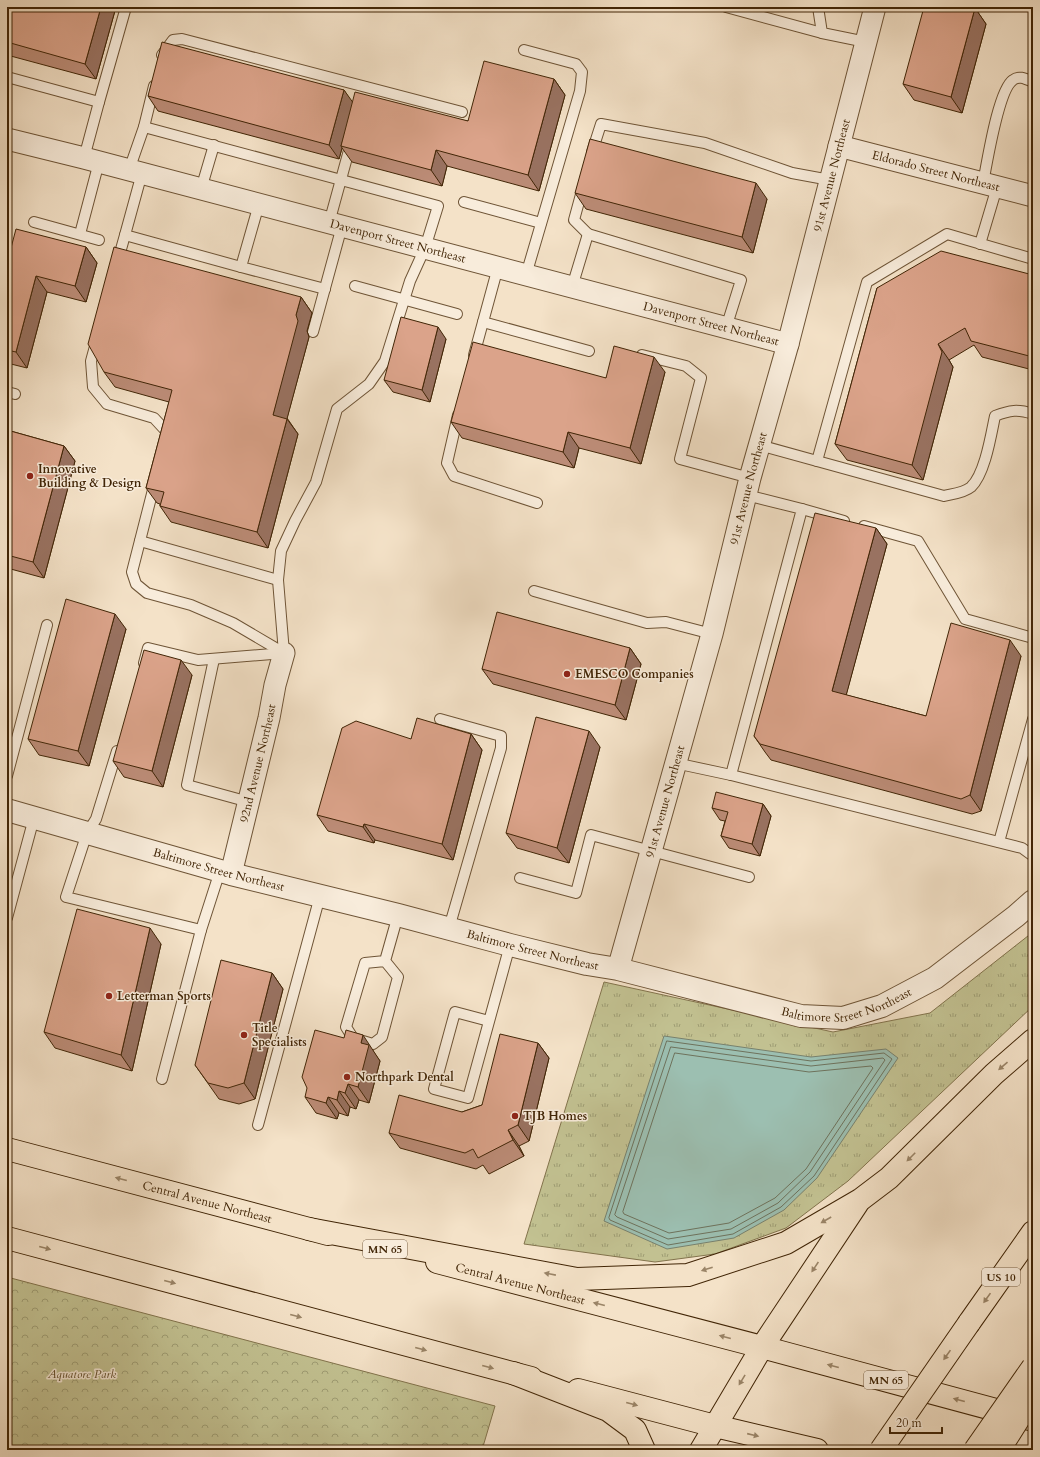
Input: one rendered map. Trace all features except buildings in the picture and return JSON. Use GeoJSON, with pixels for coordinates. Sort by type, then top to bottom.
{"type":"FeatureCollection","features":[{"type":"Feature","properties":{"kind":"highway"},"geometry":{"type":"LineString","coordinates":[[308,1229],[577,1279],[688,1275],[786,1243],[860,1200],[889,1178],[994,1074],[1033,1040]]}},
{"type":"Feature","properties":{"kind":"highway","name":"Central Avenue Northeast"},"geometry":{"type":"LineString","coordinates":[[7,1149],[762,1347],[1033,1420]]}},
{"type":"Feature","properties":{"kind":"highway"},"geometry":{"type":"LineString","coordinates":[[701,1450],[762,1347],[860,1200]]}},
{"type":"Feature","properties":{"kind":"highway","name":"US 10"},"geometry":{"type":"LineString","coordinates":[[881,1450],[1033,1232]]}},
{"type":"Feature","properties":{"kind":"highway"},"geometry":{"type":"LineString","coordinates":[[7,1238],[715,1426],[817,1450]]}},
{"type":"Feature","properties":{"kind":"highway"},"geometry":{"type":"LineString","coordinates":[[975,1450],[1033,1367]]}},
{"type":"Feature","properties":{"kind":"highway"},"geometry":{"type":"LineString","coordinates":[[514,1373],[608,1410],[635,1430],[644,1450]]}},
{"type":"Feature","properties":{"kind":"highway"},"geometry":{"type":"LineString","coordinates":[[999,1450],[1033,1396]]}},
{"type":"Feature","properties":{"kind":"street","name":"91st Avenue Northeast"},"geometry":{"type":"LineString","coordinates":[[618,969],[712,634],[748,486],[788,344],[875,7]]}},
{"type":"Feature","properties":{"kind":"street","name":"Davenport Street Northeast"},"geometry":{"type":"LineString","coordinates":[[7,139],[135,171],[788,344]]}},
{"type":"Feature","properties":{"kind":"street","name":"Eldorado Street Northeast"},"geometry":{"type":"LineString","coordinates":[[839,146],[1033,196]]}},
{"type":"Feature","properties":{"kind":"street","name":"92nd Avenue Northeast"},"geometry":{"type":"LineString","coordinates":[[225,872],[249,802],[269,718],[275,685],[284,653]]}},
{"type":"Feature","properties":{"kind":"street","name":"Baltimore Street Northeast"},"geometry":{"type":"LineString","coordinates":[[7,810],[225,872],[449,928],[510,945],[587,964],[618,969],[800,1016],[844,1018],[882,1006],[935,978],[1016,916],[1033,901]]}},
{"type":"Feature","properties":{"kind":"lane"},"geometry":{"type":"LineString","coordinates":[[80,234],[99,102],[126,7]]}},
{"type":"Feature","properties":{"kind":"lane"},"geometry":{"type":"LineString","coordinates":[[726,7],[762,12],[822,33],[866,42]]}},
{"type":"Feature","properties":{"kind":"lane"},"geometry":{"type":"LineString","coordinates":[[818,7],[822,33]]}},
{"type":"Feature","properties":{"kind":"lane"},"geometry":{"type":"LineString","coordinates":[[115,272],[125,235],[144,126],[162,53],[173,40],[182,39],[364,91],[462,112]]}},
{"type":"Feature","properties":{"kind":"lane"},"geometry":{"type":"LineString","coordinates":[[524,50],[576,64],[582,72],[580,91],[526,275]]}},
{"type":"Feature","properties":{"kind":"lane"},"geometry":{"type":"LineString","coordinates":[[7,77],[99,102]]}},
{"type":"Feature","properties":{"kind":"lane"},"geometry":{"type":"LineString","coordinates":[[980,244],[990,185],[997,118],[1005,89],[1013,80],[1021,77],[1033,82]]}},
{"type":"Feature","properties":{"kind":"lane"},"geometry":{"type":"LineString","coordinates":[[590,162],[601,124],[705,143],[792,173],[830,180]]}},
{"type":"Feature","properties":{"kind":"lane"},"geometry":{"type":"LineString","coordinates":[[144,126],[438,206],[426,248],[410,281],[385,361],[369,384],[337,409],[316,482],[295,521],[281,552],[278,580],[284,653]]}},
{"type":"Feature","properties":{"kind":"lane"},"geometry":{"type":"LineString","coordinates":[[313,332],[325,289],[336,225],[341,180],[353,133]]}},
{"type":"Feature","properties":{"kind":"lane"},"geometry":{"type":"LineString","coordinates":[[201,189],[214,145]]}},
{"type":"Feature","properties":{"kind":"lane"},"geometry":{"type":"LineString","coordinates":[[586,177],[574,220],[588,234],[741,280],[726,328]]}},
{"type":"Feature","properties":{"kind":"lane"},"geometry":{"type":"LineString","coordinates":[[464,202],[542,223]]}},
{"type":"Feature","properties":{"kind":"lane"},"geometry":{"type":"LineString","coordinates":[[241,267],[259,204]]}},
{"type":"Feature","properties":{"kind":"lane"},"geometry":{"type":"LineString","coordinates":[[34,222],[99,240]]}},
{"type":"Feature","properties":{"kind":"lane"},"geometry":{"type":"LineString","coordinates":[[572,287],[588,234]]}},
{"type":"Feature","properties":{"kind":"lane"},"geometry":{"type":"LineString","coordinates":[[817,461],[866,282],[947,234],[1033,259]]}},
{"type":"Feature","properties":{"kind":"lane"},"geometry":{"type":"LineString","coordinates":[[125,235],[325,289]]}},
{"type":"Feature","properties":{"kind":"lane"},"geometry":{"type":"LineString","coordinates":[[471,366],[498,267]]}},
{"type":"Feature","properties":{"kind":"lane"},"geometry":{"type":"LineString","coordinates":[[355,286],[457,314]]}},
{"type":"Feature","properties":{"kind":"lane"},"geometry":{"type":"LineString","coordinates":[[483,322],[589,351]]}},
{"type":"Feature","properties":{"kind":"lane"},"geometry":{"type":"LineString","coordinates":[[99,331],[91,361],[93,387],[108,404],[154,418],[166,431],[167,440],[165,448]]}},
{"type":"Feature","properties":{"kind":"lane"},"geometry":{"type":"LineString","coordinates":[[641,354],[686,366],[701,378],[680,459],[802,509],[918,541],[965,619],[1033,638]]}},
{"type":"Feature","properties":{"kind":"lane"},"geometry":{"type":"LineString","coordinates":[[461,403],[446,463],[454,476],[537,502]]}},
{"type":"Feature","properties":{"kind":"lane"},"geometry":{"type":"LineString","coordinates":[[759,445],[944,496],[957,494],[970,488],[982,470],[995,416],[1005,412],[1019,410],[1033,414]]}},
{"type":"Feature","properties":{"kind":"lane"},"geometry":{"type":"LineString","coordinates":[[158,470],[132,572],[136,584],[147,593],[191,605],[233,623],[284,653]]}},
{"type":"Feature","properties":{"kind":"lane"},"geometry":{"type":"LineString","coordinates":[[731,775],[802,509]]}},
{"type":"Feature","properties":{"kind":"lane"},"geometry":{"type":"LineString","coordinates":[[140,541],[278,580]]}},
{"type":"Feature","properties":{"kind":"lane"},"geometry":{"type":"LineString","coordinates":[[534,591],[647,623],[666,622],[712,634]]}},
{"type":"Feature","properties":{"kind":"lane"},"geometry":{"type":"LineString","coordinates":[[7,776],[47,625]]}},
{"type":"Feature","properties":{"kind":"lane"},"geometry":{"type":"LineString","coordinates":[[141,670],[148,648],[198,660],[284,653]]}},
{"type":"Feature","properties":{"kind":"lane"},"geometry":{"type":"LineString","coordinates":[[214,659],[187,785],[249,802]]}},
{"type":"Feature","properties":{"kind":"lane"},"geometry":{"type":"LineString","coordinates":[[440,719],[501,736],[501,748],[449,928]]}},
{"type":"Feature","properties":{"kind":"lane"},"geometry":{"type":"LineString","coordinates":[[999,842],[1033,719]]}},
{"type":"Feature","properties":{"kind":"lane"},"geometry":{"type":"LineString","coordinates":[[119,744],[96,819],[87,833],[66,897],[201,930]]}},
{"type":"Feature","properties":{"kind":"lane"},"geometry":{"type":"LineString","coordinates":[[675,763],[731,775],[999,842],[1022,848],[1033,856]]}},
{"type":"Feature","properties":{"kind":"lane"},"geometry":{"type":"LineString","coordinates":[[7,918],[34,818]]}},
{"type":"Feature","properties":{"kind":"lane"},"geometry":{"type":"LineString","coordinates":[[520,878],[576,893],[591,836],[749,877]]}},
{"type":"Feature","properties":{"kind":"lane"},"geometry":{"type":"LineString","coordinates":[[162,1079],[201,930],[225,872]]}},
{"type":"Feature","properties":{"kind":"lane"},"geometry":{"type":"LineString","coordinates":[[258,1124],[320,896]]}},
{"type":"Feature","properties":{"kind":"lane"},"geometry":{"type":"LineString","coordinates":[[385,961],[398,915]]}},
{"type":"Feature","properties":{"kind":"lane"},"geometry":{"type":"LineString","coordinates":[[489,1021],[455,1012],[434,1089],[468,1098],[510,945]]}},
{"type":"Feature","properties":{"kind":"lane"},"geometry":{"type":"LineString","coordinates":[[385,961],[398,976],[382,1037],[373,1044],[353,1038],[346,1027],[365,963],[385,961]]}},
{"type":"Feature","properties":{"kind":"green space"},"geometry":{"type":"Polygon","coordinates":[[[1033,932],[1033,1006],[848,1181],[786,1228],[715,1254],[655,1262],[524,1244],[604,982],[833,1032],[930,1013],[1033,932]]]}},
{"type":"Feature","properties":{"kind":"green space","name":"Aquatore Park"},"geometry":{"type":"Polygon","coordinates":[[[7,1277],[495,1406],[482,1450],[7,1450],[7,1277]]]}},
{"type":"Feature","properties":{"kind":"water"},"geometry":{"type":"Polygon","coordinates":[[[664,1036],[811,1057],[886,1049],[898,1058],[817,1178],[784,1210],[734,1238],[667,1249],[604,1221],[664,1036]]]}},
{"type":"Feature","properties":{"kind":"place","name":"Innovative Building & Design"},"geometry":{"type":"Point","coordinates":[30,476]}},
{"type":"Feature","properties":{"kind":"place","name":"EMESCO Companies"},"geometry":{"type":"Point","coordinates":[567,674]}},
{"type":"Feature","properties":{"kind":"place","name":"Letterman Sports"},"geometry":{"type":"Point","coordinates":[109,996]}},
{"type":"Feature","properties":{"kind":"place","name":"Title Specialists"},"geometry":{"type":"Point","coordinates":[244,1035]}},
{"type":"Feature","properties":{"kind":"place","name":"Northpark Dental"},"geometry":{"type":"Point","coordinates":[347,1077]}},
{"type":"Feature","properties":{"kind":"place","name":"TJB Homes"},"geometry":{"type":"Point","coordinates":[515,1116]}}]}
